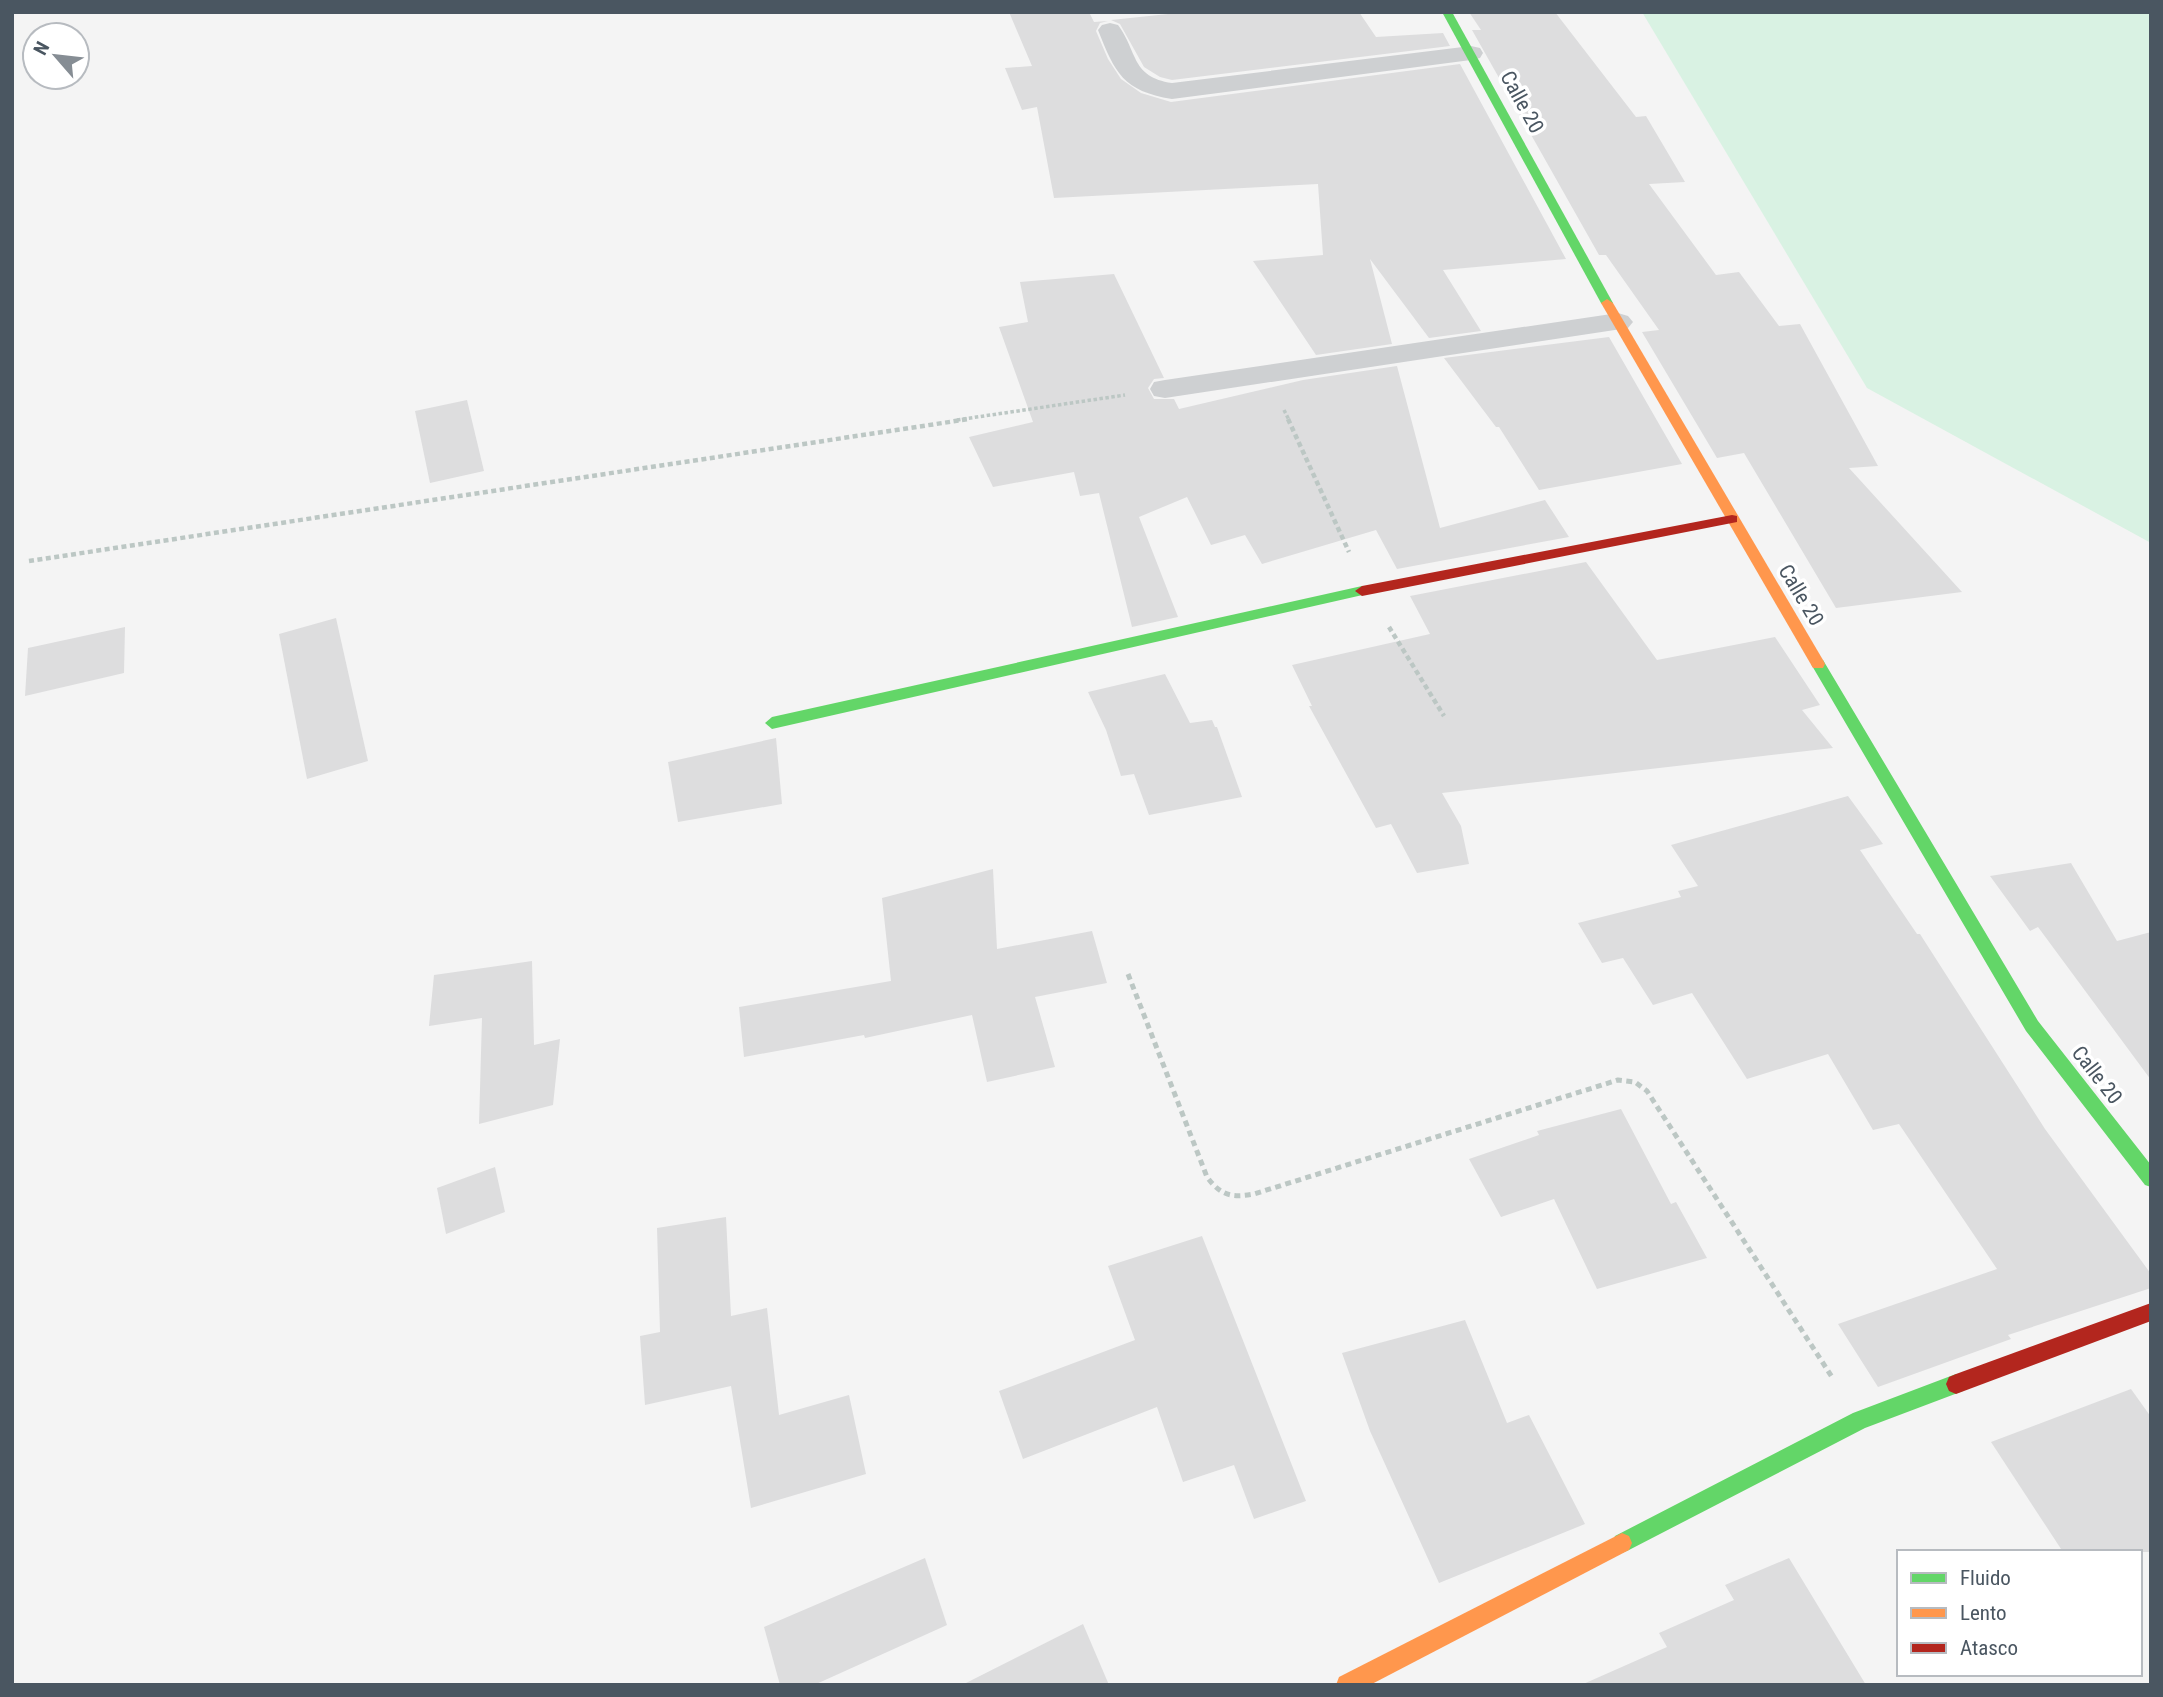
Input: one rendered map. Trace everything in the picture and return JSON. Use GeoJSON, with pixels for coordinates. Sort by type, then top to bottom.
{"type":"FeatureCollection","features":[{"type":"Feature","properties":{"kind":"street","name":"Calle 20"},"geometry":{"type":"LineString","coordinates":[[1447,12],[1618,322],[2032,1026],[2151,1179]]}},
{"type":"Feature","properties":{"kind":"street"},"geometry":{"type":"LineString","coordinates":[[1110,30],[1128,73],[1147,87],[1172,91],[1471,53]]}},
{"type":"Feature","properties":{"kind":"street"},"geometry":{"type":"LineString","coordinates":[[1165,389],[1618,322]]}},
{"type":"Feature","properties":{"kind":"street"},"geometry":{"type":"LineString","coordinates":[[772,723],[1366,590],[1732,519]]}},
{"type":"Feature","properties":{"kind":"street"},"geometry":{"type":"LineString","coordinates":[[1347,1685],[1860,1420],[2151,1312]]}},
{"type":"Feature","properties":{"kind":"path"},"geometry":{"type":"LineString","coordinates":[[1268,374],[1366,590],[1444,716]]}},
{"type":"Feature","properties":{"kind":"path"},"geometry":{"type":"LineString","coordinates":[[29,561],[1165,389]]}},
{"type":"Feature","properties":{"kind":"path"},"geometry":{"type":"LineString","coordinates":[[1128,974],[1207,1177],[1219,1194],[1234,1198],[1618,1080],[1635,1082],[1647,1091],[1860,1420]]}},
{"type":"Feature","properties":{"kind":"green space"},"geometry":{"type":"Polygon","coordinates":[[[1642,12],[2151,12],[2151,543],[1867,388],[1642,12]]]}},
{"type":"Feature","properties":{"kind":"building"},"geometry":{"type":"Polygon","coordinates":[[[1009,12],[1089,12],[1094,22],[1108,21],[1100,23],[1096,31],[1108,59],[1121,79],[1141,93],[1171,102],[1460,64],[1566,259],[1443,270],[1481,331],[1429,338],[1370,259],[1392,344],[1316,355],[1253,261],[1323,255],[1318,184],[1054,198],[1037,107],[1022,110],[1005,68],[1032,66],[1009,12]]]}},
{"type":"Feature","properties":{"kind":"building"},"geometry":{"type":"Polygon","coordinates":[[[1187,12],[1359,12],[1376,37],[1443,33],[1450,46],[1172,80],[1160,77],[1144,67],[1120,24],[1111,20],[1187,12]]]}},
{"type":"Feature","properties":{"kind":"building"},"geometry":{"type":"Polygon","coordinates":[[[1469,12],[1555,12],[1636,117],[1646,116],[1685,182],[1649,184],[1716,275],[1739,272],[1779,326],[1800,324],[1878,466],[1849,468],[1962,592],[1836,608],[1744,453],[1717,458],[1642,332],[1659,330],[1606,255],[1599,255],[1472,30],[1481,30],[1469,12]]]}},
{"type":"Feature","properties":{"kind":"building"},"geometry":{"type":"Polygon","coordinates":[[[1114,274],[1164,378],[1154,379],[1148,388],[1154,399],[1174,399],[1179,409],[1303,380],[1397,366],[1440,528],[1545,500],[1569,537],[1397,569],[1376,530],[1262,564],[1245,535],[1211,545],[1187,497],[1139,517],[1178,617],[1132,627],[1099,493],[1080,496],[1074,472],[993,487],[969,437],[1033,422],[999,327],[1028,322],[1020,282],[1114,274]]]}},
{"type":"Feature","properties":{"kind":"building"},"geometry":{"type":"Polygon","coordinates":[[[1609,337],[1682,464],[1539,490],[1499,427],[1496,427],[1444,358],[1609,337]]]}},
{"type":"Feature","properties":{"kind":"building"},"geometry":{"type":"Polygon","coordinates":[[[467,400],[484,471],[430,483],[415,411],[467,400]]]}},
{"type":"Feature","properties":{"kind":"building"},"geometry":{"type":"Polygon","coordinates":[[[1586,562],[1657,660],[1775,637],[1820,705],[1802,710],[1833,748],[1442,793],[1461,826],[1469,864],[1417,873],[1391,824],[1376,828],[1309,706],[1312,706],[1292,665],[1430,634],[1410,596],[1586,562]]]}},
{"type":"Feature","properties":{"kind":"building"},"geometry":{"type":"Polygon","coordinates":[[[336,618],[368,761],[307,779],[279,634],[336,618]]]}},
{"type":"Feature","properties":{"kind":"building"},"geometry":{"type":"Polygon","coordinates":[[[125,627],[124,673],[25,696],[28,648],[125,627]]]}},
{"type":"Feature","properties":{"kind":"building"},"geometry":{"type":"Polygon","coordinates":[[[1165,674],[1190,723],[1212,720],[1217,727],[1242,797],[1149,815],[1134,774],[1121,776],[1106,730],[1088,692],[1165,674]]]}},
{"type":"Feature","properties":{"kind":"building"},"geometry":{"type":"Polygon","coordinates":[[[776,738],[782,804],[678,822],[668,762],[776,738]]]}},
{"type":"Feature","properties":{"kind":"building"},"geometry":{"type":"Polygon","coordinates":[[[1848,796],[1883,844],[1860,850],[1917,934],[1920,934],[2045,1129],[2151,1274],[2151,1288],[2008,1335],[2011,1339],[1878,1387],[1838,1324],[1997,1269],[1899,1124],[1873,1130],[1828,1054],[1747,1079],[1692,993],[1653,1005],[1623,958],[1602,963],[1578,923],[1681,897],[1678,891],[1698,886],[1671,845],[1848,796]]]}},
{"type":"Feature","properties":{"kind":"building"},"geometry":{"type":"Polygon","coordinates":[[[2071,863],[2117,941],[2151,932],[2151,1080],[2038,927],[2030,931],[1990,876],[2071,863]]]}},
{"type":"Feature","properties":{"kind":"building"},"geometry":{"type":"Polygon","coordinates":[[[993,869],[997,949],[1092,931],[1107,983],[1035,997],[1055,1067],[987,1082],[972,1015],[865,1038],[864,1035],[744,1057],[739,1007],[891,981],[882,898],[993,869]]]}},
{"type":"Feature","properties":{"kind":"building"},"geometry":{"type":"Polygon","coordinates":[[[532,961],[534,1045],[560,1039],[553,1105],[479,1124],[482,1018],[429,1026],[434,975],[532,961]]]}},
{"type":"Feature","properties":{"kind":"building"},"geometry":{"type":"Polygon","coordinates":[[[1621,1109],[1671,1204],[1676,1202],[1707,1258],[1597,1289],[1554,1199],[1501,1217],[1469,1159],[1539,1135],[1537,1131],[1621,1109]]]}},
{"type":"Feature","properties":{"kind":"building"},"geometry":{"type":"Polygon","coordinates":[[[495,1167],[505,1212],[446,1234],[437,1188],[495,1167]]]}},
{"type":"Feature","properties":{"kind":"building"},"geometry":{"type":"Polygon","coordinates":[[[726,1217],[731,1316],[767,1308],[779,1415],[849,1395],[866,1474],[751,1508],[731,1386],[645,1405],[640,1336],[660,1332],[657,1228],[726,1217]]]}},
{"type":"Feature","properties":{"kind":"building"},"geometry":{"type":"Polygon","coordinates":[[[1202,1236],[1306,1501],[1254,1519],[1234,1465],[1183,1482],[1157,1407],[1023,1459],[999,1391],[1135,1340],[1108,1266],[1202,1236]]]}},
{"type":"Feature","properties":{"kind":"building"},"geometry":{"type":"Polygon","coordinates":[[[1465,1320],[1507,1423],[1529,1415],[1585,1524],[1439,1583],[1370,1431],[1342,1353],[1465,1320]]]}},
{"type":"Feature","properties":{"kind":"building"},"geometry":{"type":"Polygon","coordinates":[[[2131,1389],[2151,1417],[2151,1552],[2062,1550],[1991,1442],[2131,1389]]]}},
{"type":"Feature","properties":{"kind":"building"},"geometry":{"type":"Polygon","coordinates":[[[925,1558],[947,1625],[814,1685],[780,1685],[764,1627],[925,1558]]]}},
{"type":"Feature","properties":{"kind":"building"},"geometry":{"type":"Polygon","coordinates":[[[1789,1558],[1866,1685],[1581,1685],[1667,1647],[1659,1633],[1734,1600],[1725,1585],[1789,1558]]]}},
{"type":"Feature","properties":{"kind":"building"},"geometry":{"type":"Polygon","coordinates":[[[1083,1624],[1109,1685],[962,1685],[1083,1624]]]}},
{"type":"Feature","properties":{"kind":"traffic: fast"},"geometry":{"type":"LineString","coordinates":[[1447,12],[1607,303]]}},
{"type":"Feature","properties":{"kind":"traffic: fast"},"geometry":{"type":"LineString","coordinates":[[772,723],[1362,591]]}},
{"type":"Feature","properties":{"kind":"traffic: fast"},"geometry":{"type":"LineString","coordinates":[[1818,664],[2032,1026],[2151,1179]]}},
{"type":"Feature","properties":{"kind":"traffic: fast"},"geometry":{"type":"LineString","coordinates":[[1622,1543],[1860,1420],[1956,1384]]}},
{"type":"Feature","properties":{"kind":"traffic: slow"},"geometry":{"type":"LineString","coordinates":[[1607,303],[1818,664]]}},
{"type":"Feature","properties":{"kind":"traffic: slow"},"geometry":{"type":"LineString","coordinates":[[1347,1685],[1622,1543]]}},
{"type":"Feature","properties":{"kind":"traffic: jam"},"geometry":{"type":"LineString","coordinates":[[1362,591],[1732,519]]}},
{"type":"Feature","properties":{"kind":"traffic: jam"},"geometry":{"type":"LineString","coordinates":[[1956,1384],[2151,1312]]}}]}
